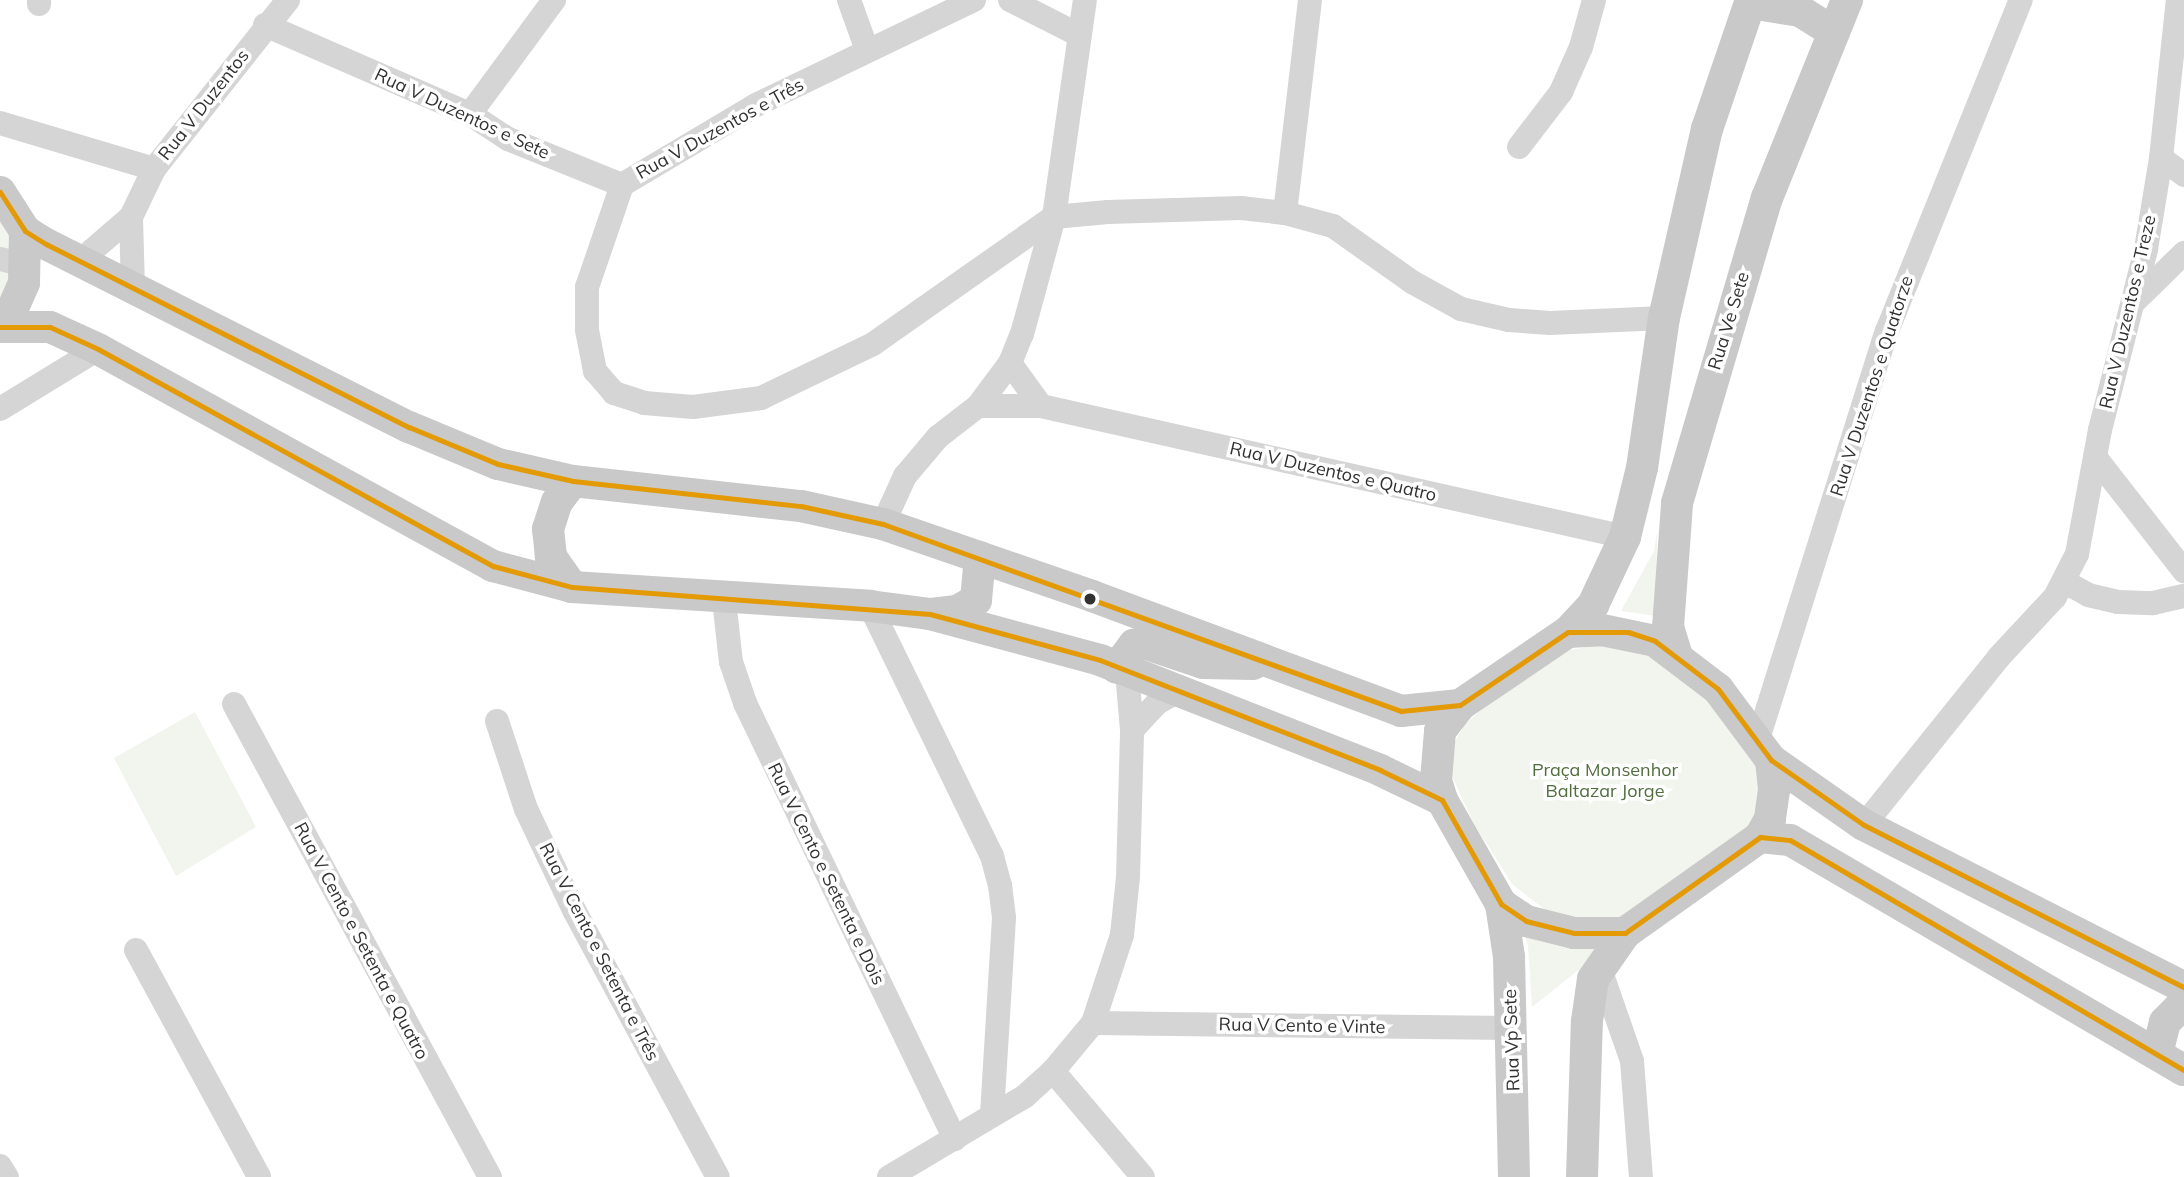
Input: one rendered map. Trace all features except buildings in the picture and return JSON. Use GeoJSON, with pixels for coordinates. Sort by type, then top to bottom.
{"type":"FeatureCollection","features":[{"type":"Feature","properties":{"kind":"main road","name":"Rua Ve Sete"},"geometry":{"type":"LineString","coordinates":[[1676,653],[1668,627],[1670,568],[1677,503],[1702,409],[1768,198],[1847,0]]}},
{"type":"Feature","properties":{"kind":"main road"},"geometry":{"type":"LineString","coordinates":[[1625,933],[1574,933],[1525,921],[1501,904],[1442,800],[1435,761],[1440,731],[1460,705],[1568,632],[1593,605],[1625,537],[1642,468],[1664,318],[1707,129],[1751,1],[1800,12],[1834,32]]}},
{"type":"Feature","properties":{"kind":"main road"},"geometry":{"type":"LineString","coordinates":[[0,192],[25,231],[409,426],[498,464],[573,481],[801,506],[883,524],[1401,711],[1460,705]]}},
{"type":"Feature","properties":{"kind":"main road"},"geometry":{"type":"LineString","coordinates":[[25,231],[24,283],[3,325],[50,327],[98,349],[493,566],[572,587],[724,600],[870,606],[930,614],[1122,670],[1380,770],[1442,800]]}},
{"type":"Feature","properties":{"kind":"main road"},"geometry":{"type":"LineString","coordinates":[[1652,393],[1679,407],[1702,409]]}},
{"type":"Feature","properties":{"kind":"main road"},"geometry":{"type":"LineString","coordinates":[[572,587],[551,557],[548,529],[557,502],[573,481]]}},
{"type":"Feature","properties":{"kind":"main road"},"geometry":{"type":"LineString","coordinates":[[930,614],[957,611],[976,600],[979,557]]}},
{"type":"Feature","properties":{"kind":"main road"},"geometry":{"type":"LineString","coordinates":[[1568,632],[1628,632],[1676,653],[1718,689],[1765,750],[1864,825],[2184,987]]}},
{"type":"Feature","properties":{"kind":"main road"},"geometry":{"type":"LineString","coordinates":[[1122,670],[1134,645],[1144,643],[1203,663],[1272,663]]}},
{"type":"Feature","properties":{"kind":"main road"},"geometry":{"type":"LineString","coordinates":[[1582,1177],[1587,1021],[1593,979],[1625,933],[1760,836],[1770,819],[1774,790],[1765,750]]}},
{"type":"Feature","properties":{"kind":"main road"},"geometry":{"type":"LineString","coordinates":[[1760,836],[1790,840],[2184,1070]]}},
{"type":"Feature","properties":{"kind":"main road","name":"Rua Vp Sete"},"geometry":{"type":"LineString","coordinates":[[1501,904],[1509,957],[1514,1177]]}},
{"type":"Feature","properties":{"kind":"main road"},"geometry":{"type":"LineString","coordinates":[[2157,1054],[2165,1022],[2184,1003]]}},
{"type":"Feature","properties":{"kind":"street","name":"Rua V Duzentos"},"geometry":{"type":"LineString","coordinates":[[81,260],[131,217],[154,169],[288,0]]}},
{"type":"Feature","properties":{"kind":"street"},"geometry":{"type":"LineString","coordinates":[[470,114],[554,0]]}},
{"type":"Feature","properties":{"kind":"street"},"geometry":{"type":"LineString","coordinates":[[849,0],[867,50]]}},
{"type":"Feature","properties":{"kind":"street","name":"Rua V Duzentos e Três"},"geometry":{"type":"LineString","coordinates":[[974,0],[756,105],[622,185],[587,286],[587,330],[595,371],[614,393],[644,403],[693,407],[761,398],[873,344],[1054,217]]}},
{"type":"Feature","properties":{"kind":"street"},"geometry":{"type":"LineString","coordinates":[[1010,0],[1079,35]]}},
{"type":"Feature","properties":{"kind":"street"},"geometry":{"type":"LineString","coordinates":[[883,524],[905,476],[939,437],[978,406],[1010,363],[1054,217],[1085,0]]}},
{"type":"Feature","properties":{"kind":"street"},"geometry":{"type":"LineString","coordinates":[[1285,213],[1310,0]]}},
{"type":"Feature","properties":{"kind":"street"},"geometry":{"type":"LineString","coordinates":[[1519,147],[1561,92],[1581,47],[1594,0]]}},
{"type":"Feature","properties":{"kind":"street","name":"Rua V Duzentos e Quatorze"},"geometry":{"type":"LineString","coordinates":[[1765,750],[1887,331],[2021,0]]}},
{"type":"Feature","properties":{"kind":"street","name":"Rua V Duzentos e Treze"},"geometry":{"type":"LineString","coordinates":[[1864,825],[2066,582],[2079,542],[2095,457],[2134,301],[2161,158],[2178,0]]}},
{"type":"Feature","properties":{"kind":"street","name":"Rua V Duzentos e Sete"},"geometry":{"type":"LineString","coordinates":[[265,26],[470,114],[508,139],[622,185]]}},
{"type":"Feature","properties":{"kind":"street"},"geometry":{"type":"LineString","coordinates":[[0,123],[154,169]]}},
{"type":"Feature","properties":{"kind":"street"},"geometry":{"type":"LineString","coordinates":[[2161,158],[2184,175]]}},
{"type":"Feature","properties":{"kind":"street"},"geometry":{"type":"LineString","coordinates":[[1054,217],[1178,208],[1285,213],[1333,226],[1412,282],[1461,309],[1509,320],[1550,323],[1664,318]]}},
{"type":"Feature","properties":{"kind":"street","name":"Rua V Duzentos"},"geometry":{"type":"LineString","coordinates":[[131,217],[133,287]]}},
{"type":"Feature","properties":{"kind":"street"},"geometry":{"type":"LineString","coordinates":[[2134,301],[2184,253]]}},
{"type":"Feature","properties":{"kind":"street"},"geometry":{"type":"LineString","coordinates":[[0,409],[98,349]]}},
{"type":"Feature","properties":{"kind":"street"},"geometry":{"type":"LineString","coordinates":[[1010,363],[1041,406]]}},
{"type":"Feature","properties":{"kind":"street","name":"Rua V Duzentos e Quatro"},"geometry":{"type":"LineString","coordinates":[[978,406],[1041,406],[1625,537]]}},
{"type":"Feature","properties":{"kind":"street"},"geometry":{"type":"LineString","coordinates":[[2095,457],[2184,571]]}},
{"type":"Feature","properties":{"kind":"street"},"geometry":{"type":"LineString","coordinates":[[2066,582],[2088,596],[2118,602],[2153,603],[2184,596]]}},
{"type":"Feature","properties":{"kind":"street","name":"Rua V Cento e Setenta e Dois"},"geometry":{"type":"LineString","coordinates":[[724,600],[732,662],[745,703],[955,1139]]}},
{"type":"Feature","properties":{"kind":"street"},"geometry":{"type":"LineString","coordinates":[[870,606],[992,856],[1000,885],[1004,918],[992,1116]]}},
{"type":"Feature","properties":{"kind":"street"},"geometry":{"type":"LineString","coordinates":[[889,1177],[992,1116],[1053,1071],[1093,1023],[1122,934],[1132,730],[1122,670]]}},
{"type":"Feature","properties":{"kind":"street"},"geometry":{"type":"LineString","coordinates":[[1132,730],[1151,708],[1177,692]]}},
{"type":"Feature","properties":{"kind":"street","name":"Rua V Cento e Setenta e Quatro"},"geometry":{"type":"LineString","coordinates":[[234,704],[489,1177]]}},
{"type":"Feature","properties":{"kind":"street","name":"Rua V Cento e Setenta e Três"},"geometry":{"type":"LineString","coordinates":[[496,721],[526,809],[574,910],[718,1177]]}},
{"type":"Feature","properties":{"kind":"street"},"geometry":{"type":"LineString","coordinates":[[136,950],[259,1177]]}},
{"type":"Feature","properties":{"kind":"street"},"geometry":{"type":"LineString","coordinates":[[1600,969],[1632,1061],[1641,1177]]}},
{"type":"Feature","properties":{"kind":"street","name":"Rua V Cento e Vinte"},"geometry":{"type":"LineString","coordinates":[[1093,1023],[1511,1028]]}},
{"type":"Feature","properties":{"kind":"street"},"geometry":{"type":"LineString","coordinates":[[1053,1071],[1143,1177]]}},
{"type":"Feature","properties":{"kind":"street"},"geometry":{"type":"LineString","coordinates":[[0,1166],[7,1177]]}},
{"type":"Feature","properties":{"kind":"green space"},"geometry":{"type":"Polygon","coordinates":[[[0,217],[15,238],[15,262],[0,304],[0,217]]]}},
{"type":"Feature","properties":{"kind":"green space"},"geometry":{"type":"Polygon","coordinates":[[[1657,532],[1656,616],[1621,611],[1654,551],[1657,532]]]}},
{"type":"Feature","properties":{"kind":"green space","name":"Praça Monsenhor Baltazar Jorge"},"geometry":{"type":"Polygon","coordinates":[[[1623,641],[1694,680],[1770,773],[1766,816],[1625,923],[1552,915],[1513,885],[1474,824],[1451,774],[1452,747],[1465,724],[1501,693],[1564,651],[1623,641]]]}},
{"type":"Feature","properties":{"kind":"green space"},"geometry":{"type":"Polygon","coordinates":[[[195,712],[256,827],[176,876],[114,758],[195,712]]]}},
{"type":"Feature","properties":{"kind":"green space"},"geometry":{"type":"Polygon","coordinates":[[[1522,925],[1605,949],[1532,1007],[1528,946],[1522,925]]]}},
{"type":"Feature","properties":{"kind":"transit line"},"geometry":{"type":"LineString","coordinates":[[0,192],[25,231],[46,244],[409,427],[498,464],[573,481],[801,506],[883,524],[1401,711],[1460,705],[1568,632],[1628,632],[1655,641],[1718,689],[1771,760],[1864,825],[2184,987]]}},
{"type":"Feature","properties":{"kind":"transit line"},"geometry":{"type":"LineString","coordinates":[[0,327],[50,327],[98,349],[493,566],[572,587],[930,614],[1100,660],[1380,770],[1442,800],[1501,904],[1526,921],[1574,933],[1625,933],[1760,837],[1790,840],[2184,1070]]}}]}
